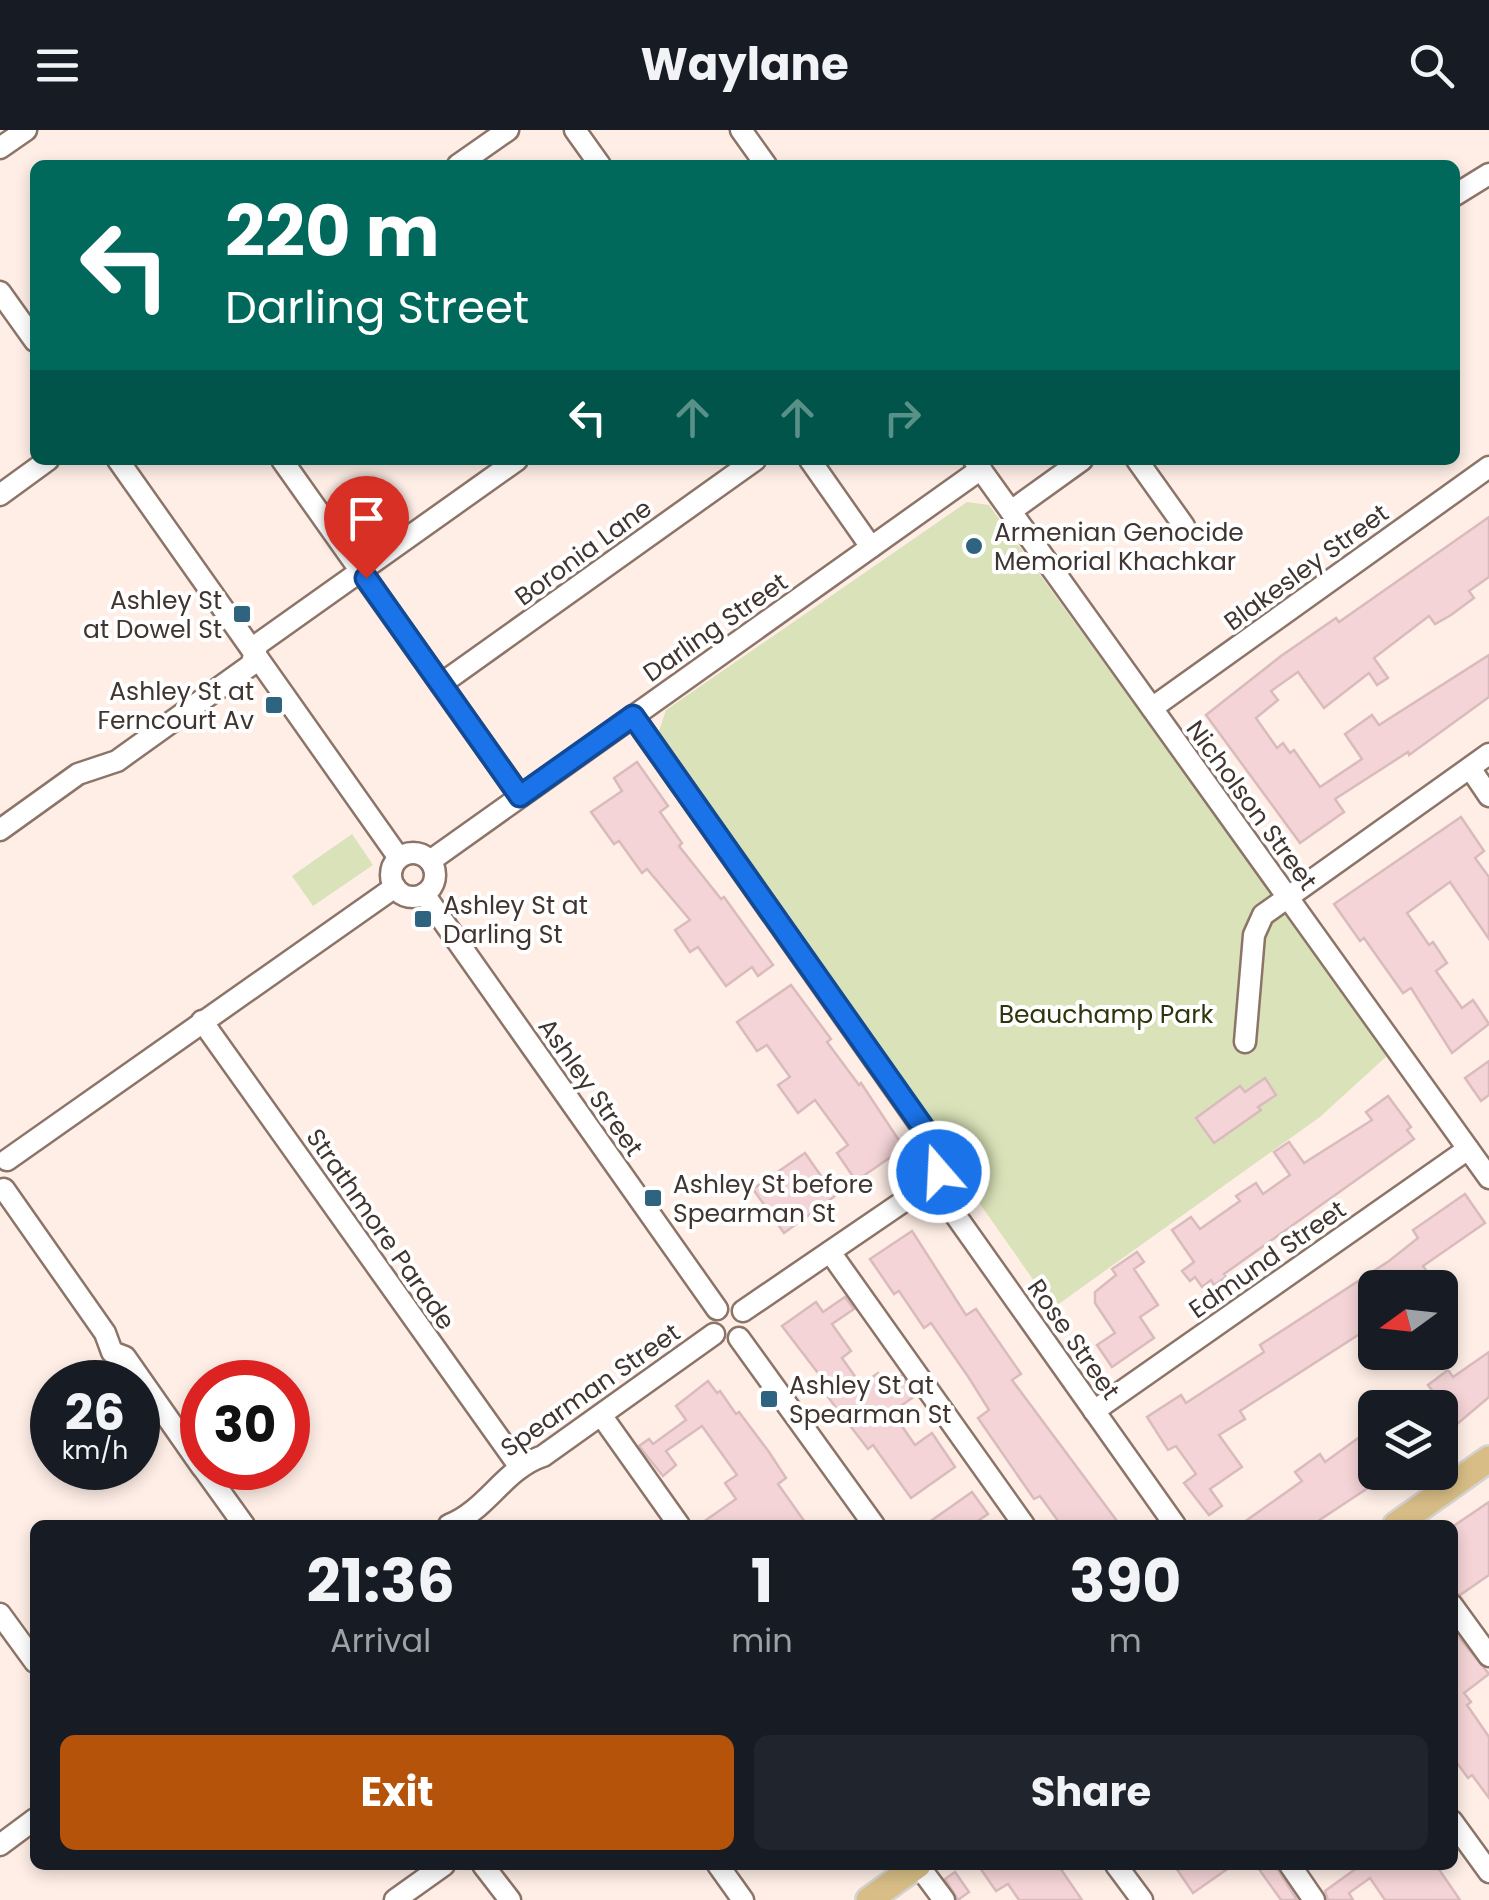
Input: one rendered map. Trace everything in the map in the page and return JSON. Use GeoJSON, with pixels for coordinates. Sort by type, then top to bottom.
{"type":"FeatureCollection","features":[{"type":"Feature","properties":{"kind":"main road"},"geometry":{"type":"LineString","coordinates":[[1403,1520],[1489,1458]]}},
{"type":"Feature","properties":{"kind":"main road"},"geometry":{"type":"LineString","coordinates":[[869,1900],[911,1870]]}},
{"type":"Feature","properties":{"kind":"street"},"geometry":{"type":"LineString","coordinates":[[0,148],[26,130]]}},
{"type":"Feature","properties":{"kind":"street"},"geometry":{"type":"LineString","coordinates":[[465,160],[506,130]]}},
{"type":"Feature","properties":{"kind":"street"},"geometry":{"type":"LineString","coordinates":[[575,130],[596,160]]}},
{"type":"Feature","properties":{"kind":"street"},"geometry":{"type":"LineString","coordinates":[[741,130],[762,160]]}},
{"type":"Feature","properties":{"kind":"street"},"geometry":{"type":"LineString","coordinates":[[1460,192],[1489,174]]}},
{"type":"Feature","properties":{"kind":"street"},"geometry":{"type":"LineString","coordinates":[[0,292],[30,334]]}},
{"type":"Feature","properties":{"kind":"street"},"geometry":{"type":"LineString","coordinates":[[0,495],[41,465]]}},
{"type":"Feature","properties":{"kind":"street"},"geometry":{"type":"LineString","coordinates":[[121,465],[400,858]]}},
{"type":"Feature","properties":{"kind":"street"},"geometry":{"type":"LineString","coordinates":[[286,465],[520,796]]}},
{"type":"Feature","properties":{"kind":"street"},"geometry":{"type":"LineString","coordinates":[[0,830],[78,774],[117,762],[250,665],[258,644],[510,465]]}},
{"type":"Feature","properties":{"kind":"street","name":"Boronia Lane"},"geometry":{"type":"LineString","coordinates":[[441,684],[748,465]]}},
{"type":"Feature","properties":{"kind":"street"},"geometry":{"type":"LineString","coordinates":[[814,465],[871,547]]}},
{"type":"Feature","properties":{"kind":"street","name":"Darling Street"},"geometry":{"type":"LineString","coordinates":[[430,860],[871,547],[977,465]]}},
{"type":"Feature","properties":{"kind":"street","name":"Nicholson Street"},"geometry":{"type":"LineString","coordinates":[[979,465],[1489,1178]]}},
{"type":"Feature","properties":{"kind":"street"},"geometry":{"type":"LineString","coordinates":[[1011,511],[1075,465]]}},
{"type":"Feature","properties":{"kind":"street"},"geometry":{"type":"LineString","coordinates":[[1140,465],[1184,526]]}},
{"type":"Feature","properties":{"kind":"street","name":"Blakesley Street"},"geometry":{"type":"LineString","coordinates":[[1152,708],[1489,467]]}},
{"type":"Feature","properties":{"kind":"street"},"geometry":{"type":"LineString","coordinates":[[633,716],[932,1140],[940,1162],[932,1182],[743,1311]]}},
{"type":"Feature","properties":{"kind":"street"},"geometry":{"type":"LineString","coordinates":[[1245,1042],[1254,935],[1263,915],[1489,754]]}},
{"type":"Feature","properties":{"kind":"street"},"geometry":{"type":"LineString","coordinates":[[1470,768],[1489,796]]}},
{"type":"Feature","properties":{"kind":"street"},"geometry":{"type":"LineString","coordinates":[[412,853],[430,860],[434,878],[424,894],[408,896],[395,886],[392,868],[400,858],[412,853]]}},
{"type":"Feature","properties":{"kind":"street"},"geometry":{"type":"LineString","coordinates":[[180,1435],[125,1357],[112,1352],[105,1333],[2,1190],[12,1175],[3,1158],[395,886]]}},
{"type":"Feature","properties":{"kind":"street","name":"Ashley Street"},"geometry":{"type":"LineString","coordinates":[[424,894],[717,1309]]}},
{"type":"Feature","properties":{"kind":"street","name":"Strathmore Parade"},"geometry":{"type":"LineString","coordinates":[[202,1021],[518,1466]]}},
{"type":"Feature","properties":{"kind":"street","name":"Edmund Street"},"geometry":{"type":"LineString","coordinates":[[1094,1410],[1468,1148]]}},
{"type":"Feature","properties":{"kind":"street","name":"Rose Street"},"geometry":{"type":"LineString","coordinates":[[932,1182],[1171,1520]]}},
{"type":"Feature","properties":{"kind":"street"},"geometry":{"type":"LineString","coordinates":[[830,1252],[1020,1520]]}},
{"type":"Feature","properties":{"kind":"street"},"geometry":{"type":"LineString","coordinates":[[730,1304],[743,1311],[748,1325],[739,1338],[726,1340],[714,1334],[711,1323],[717,1309],[730,1304]]}},
{"type":"Feature","properties":{"kind":"street","name":"Spearman Street"},"geometry":{"type":"LineString","coordinates":[[466,1520],[518,1466],[543,1456],[714,1334]]}},
{"type":"Feature","properties":{"kind":"street"},"geometry":{"type":"LineString","coordinates":[[739,1338],[756,1356],[871,1520]]}},
{"type":"Feature","properties":{"kind":"street"},"geometry":{"type":"LineString","coordinates":[[601,1414],[675,1520]]}},
{"type":"Feature","properties":{"kind":"street"},"geometry":{"type":"LineString","coordinates":[[219,1490],[240,1520]]}},
{"type":"Feature","properties":{"kind":"street"},"geometry":{"type":"LineString","coordinates":[[1458,1613],[1489,1656]]}},
{"type":"Feature","properties":{"kind":"street"},"geometry":{"type":"LineString","coordinates":[[0,1614],[30,1655]]}},
{"type":"Feature","properties":{"kind":"street"},"geometry":{"type":"LineString","coordinates":[[0,1844],[30,1823]]}},
{"type":"Feature","properties":{"kind":"street"},"geometry":{"type":"LineString","coordinates":[[1458,1829],[1489,1872]]}},
{"type":"Feature","properties":{"kind":"street"},"geometry":{"type":"LineString","coordinates":[[396,1900],[437,1870]]}},
{"type":"Feature","properties":{"kind":"street"},"geometry":{"type":"LineString","coordinates":[[487,1870],[510,1900]]}},
{"type":"Feature","properties":{"kind":"street"},"geometry":{"type":"LineString","coordinates":[[722,1870],[743,1900]]}},
{"type":"Feature","properties":{"kind":"street"},"geometry":{"type":"LineString","coordinates":[[922,1870],[944,1900]]}},
{"type":"Feature","properties":{"kind":"street"},"geometry":{"type":"LineString","coordinates":[[1120,1870],[1142,1900]]}},
{"type":"Feature","properties":{"kind":"street"},"geometry":{"type":"LineString","coordinates":[[1293,1870],[1314,1900]]}},
{"type":"Feature","properties":{"kind":"green space","name":"Beauchamp Park"},"geometry":{"type":"Polygon","coordinates":[[[967,502],[989,505],[1389,1054],[1320,1117],[1053,1308],[966,1184],[927,1114],[657,737],[666,710],[967,502]]]}},
{"type":"Feature","properties":{"kind":"green space"},"geometry":{"type":"Polygon","coordinates":[[[352,834],[373,865],[313,906],[292,876],[352,834]]]}},
{"type":"Feature","properties":{"kind":"building"},"geometry":{"type":"Polygon","coordinates":[[[1489,517],[1489,577],[1469,591],[1474,598],[1451,615],[1435,624],[1429,616],[1374,658],[1388,678],[1377,685],[1369,673],[1324,708],[1298,672],[1271,691],[1278,700],[1256,718],[1277,748],[1283,743],[1290,753],[1294,750],[1320,787],[1362,759],[1345,734],[1372,715],[1379,725],[1489,655],[1489,697],[1409,755],[1408,752],[1335,799],[1344,812],[1300,843],[1206,715],[1281,656],[1336,618],[1339,622],[1489,517]]]}},
{"type":"Feature","properties":{"kind":"building"},"geometry":{"type":"Polygon","coordinates":[[[637,762],[668,806],[660,812],[682,843],[679,846],[721,899],[724,897],[773,965],[758,976],[752,967],[726,986],[698,947],[690,952],[675,930],[690,920],[647,869],[642,873],[619,841],[614,844],[591,812],[622,791],[614,778],[637,762]]]}},
{"type":"Feature","properties":{"kind":"building"},"geometry":{"type":"Polygon","coordinates":[[[1461,817],[1484,851],[1475,858],[1489,877],[1489,939],[1450,882],[1407,913],[1447,963],[1436,971],[1462,1008],[1473,1000],[1489,1024],[1452,1053],[1411,988],[1403,993],[1334,904],[1461,817]]]}},
{"type":"Feature","properties":{"kind":"building"},"geometry":{"type":"Polygon","coordinates":[[[791,985],[904,1148],[856,1181],[837,1153],[848,1145],[815,1100],[798,1113],[778,1085],[790,1077],[767,1045],[757,1051],[737,1022],[791,985]]]}},
{"type":"Feature","properties":{"kind":"building"},"geometry":{"type":"Polygon","coordinates":[[[1489,1061],[1489,1095],[1481,1101],[1465,1078],[1489,1061]]]}},
{"type":"Feature","properties":{"kind":"building"},"geometry":{"type":"Polygon","coordinates":[[[1265,1078],[1276,1095],[1214,1143],[1196,1118],[1240,1086],[1245,1092],[1265,1078]]]}},
{"type":"Feature","properties":{"kind":"building"},"geometry":{"type":"Polygon","coordinates":[[[1388,1096],[1411,1127],[1407,1130],[1414,1139],[1214,1285],[1211,1280],[1202,1287],[1195,1277],[1190,1281],[1182,1271],[1194,1262],[1172,1230],[1191,1217],[1200,1229],[1240,1201],[1236,1196],[1256,1183],[1263,1194],[1290,1175],[1274,1152],[1289,1142],[1304,1163],[1372,1120],[1366,1112],[1388,1096]]]}},
{"type":"Feature","properties":{"kind":"building"},"geometry":{"type":"Polygon","coordinates":[[[805,1153],[835,1196],[784,1233],[753,1189],[805,1153]]]}},
{"type":"Feature","properties":{"kind":"building"},"geometry":{"type":"Polygon","coordinates":[[[1465,1194],[1485,1223],[1423,1266],[1426,1270],[1375,1270],[1418,1238],[1413,1230],[1465,1194]]]}},
{"type":"Feature","properties":{"kind":"building"},"geometry":{"type":"Polygon","coordinates":[[[912,1231],[966,1315],[976,1309],[1021,1374],[1012,1380],[1116,1520],[1057,1520],[1040,1496],[1034,1499],[978,1418],[989,1410],[969,1378],[931,1323],[924,1328],[899,1291],[894,1294],[870,1259],[912,1231]]]}},
{"type":"Feature","properties":{"kind":"building"},"geometry":{"type":"Polygon","coordinates":[[[1137,1252],[1144,1262],[1134,1269],[1158,1305],[1140,1317],[1154,1338],[1112,1367],[1097,1345],[1115,1333],[1095,1303],[1095,1292],[1116,1275],[1112,1269],[1137,1252]]]}},
{"type":"Feature","properties":{"kind":"building"},"geometry":{"type":"Polygon","coordinates":[[[1358,1281],[1358,1335],[1240,1411],[1245,1419],[1219,1435],[1242,1467],[1210,1489],[1222,1506],[1209,1515],[1184,1483],[1196,1474],[1176,1446],[1168,1450],[1147,1417],[1181,1395],[1186,1403],[1264,1352],[1260,1345],[1358,1281]]]}},
{"type":"Feature","properties":{"kind":"building"},"geometry":{"type":"Polygon","coordinates":[[[845,1297],[854,1309],[832,1324],[851,1351],[842,1358],[861,1385],[878,1373],[886,1386],[901,1376],[915,1396],[892,1412],[915,1445],[932,1433],[955,1467],[911,1498],[873,1445],[868,1449],[831,1401],[816,1380],[821,1377],[782,1326],[816,1302],[823,1312],[845,1297]]]}},
{"type":"Feature","properties":{"kind":"building"},"geometry":{"type":"Polygon","coordinates":[[[1489,1352],[1489,1397],[1458,1423],[1458,1390],[1432,1390],[1428,1385],[1448,1370],[1453,1377],[1489,1352]]]}},
{"type":"Feature","properties":{"kind":"building"},"geometry":{"type":"Polygon","coordinates":[[[708,1381],[717,1393],[720,1391],[786,1478],[778,1484],[803,1520],[706,1520],[736,1499],[725,1483],[737,1475],[702,1426],[666,1451],[676,1465],[663,1476],[639,1446],[649,1439],[653,1444],[686,1420],[676,1406],[708,1381]]]}},
{"type":"Feature","properties":{"kind":"building"},"geometry":{"type":"Polygon","coordinates":[[[1358,1438],[1358,1490],[1365,1490],[1320,1520],[1247,1520],[1302,1481],[1295,1472],[1320,1454],[1325,1462],[1358,1438]]]}},
{"type":"Feature","properties":{"kind":"building"},"geometry":{"type":"Polygon","coordinates":[[[972,1492],[988,1514],[979,1520],[932,1520],[972,1492]]]}},
{"type":"Feature","properties":{"kind":"building"},"geometry":{"type":"Polygon","coordinates":[[[1489,1502],[1489,1575],[1460,1595],[1458,1594],[1458,1523],[1489,1502]]]}},
{"type":"Feature","properties":{"kind":"building"},"geometry":{"type":"Polygon","coordinates":[[[1458,1636],[1489,1674],[1464,1693],[1471,1702],[1467,1705],[1489,1737],[1489,1798],[1472,1775],[1468,1778],[1458,1764],[1458,1636]]]}},
{"type":"Feature","properties":{"kind":"building"},"geometry":{"type":"Polygon","coordinates":[[[981,1870],[1061,1870],[1082,1900],[1019,1900],[1008,1884],[996,1891],[981,1870]]]}},
{"type":"Feature","properties":{"kind":"building"},"geometry":{"type":"Polygon","coordinates":[[[1177,1870],[1226,1870],[1193,1893],[1177,1870]]]}},
{"type":"Feature","properties":{"kind":"building"},"geometry":{"type":"Polygon","coordinates":[[[1260,1870],[1278,1870],[1297,1900],[1281,1900],[1260,1870]]]}},
{"type":"Feature","properties":{"kind":"building"},"geometry":{"type":"Polygon","coordinates":[[[1354,1870],[1439,1870],[1460,1900],[1385,1900],[1370,1878],[1349,1893],[1353,1900],[1328,1900],[1325,1891],[1354,1870]]]}},
{"type":"Feature","properties":{"kind":"building"},"geometry":{"type":"Polygon","coordinates":[[[955,1872],[969,1892],[958,1900],[945,1879],[955,1872]]]}},
{"type":"Feature","properties":{"kind":"place","name":"Armenian Genocide Memorial Khachkar"},"geometry":{"type":"Point","coordinates":[974,546]}},
{"type":"Feature","properties":{"kind":"place","name":"Ashley St at Dowel St"},"geometry":{"type":"Point","coordinates":[242,614]}},
{"type":"Feature","properties":{"kind":"place","name":"Ashley St at Ferncourt Av"},"geometry":{"type":"Point","coordinates":[274,705]}},
{"type":"Feature","properties":{"kind":"place","name":"Ashley St at Darling St"},"geometry":{"type":"Point","coordinates":[423,919]}},
{"type":"Feature","properties":{"kind":"place","name":"Ashley St before Spearman St"},"geometry":{"type":"Point","coordinates":[653,1198]}},
{"type":"Feature","properties":{"kind":"place","name":"Ashley St at Spearman St"},"geometry":{"type":"Point","coordinates":[769,1399]}},
{"type":"Feature","properties":{"kind":"route"},"geometry":{"type":"LineString","coordinates":[[366,578],[520,796],[633,716],[932,1140],[938,1150],[939,1172]]}}]}
